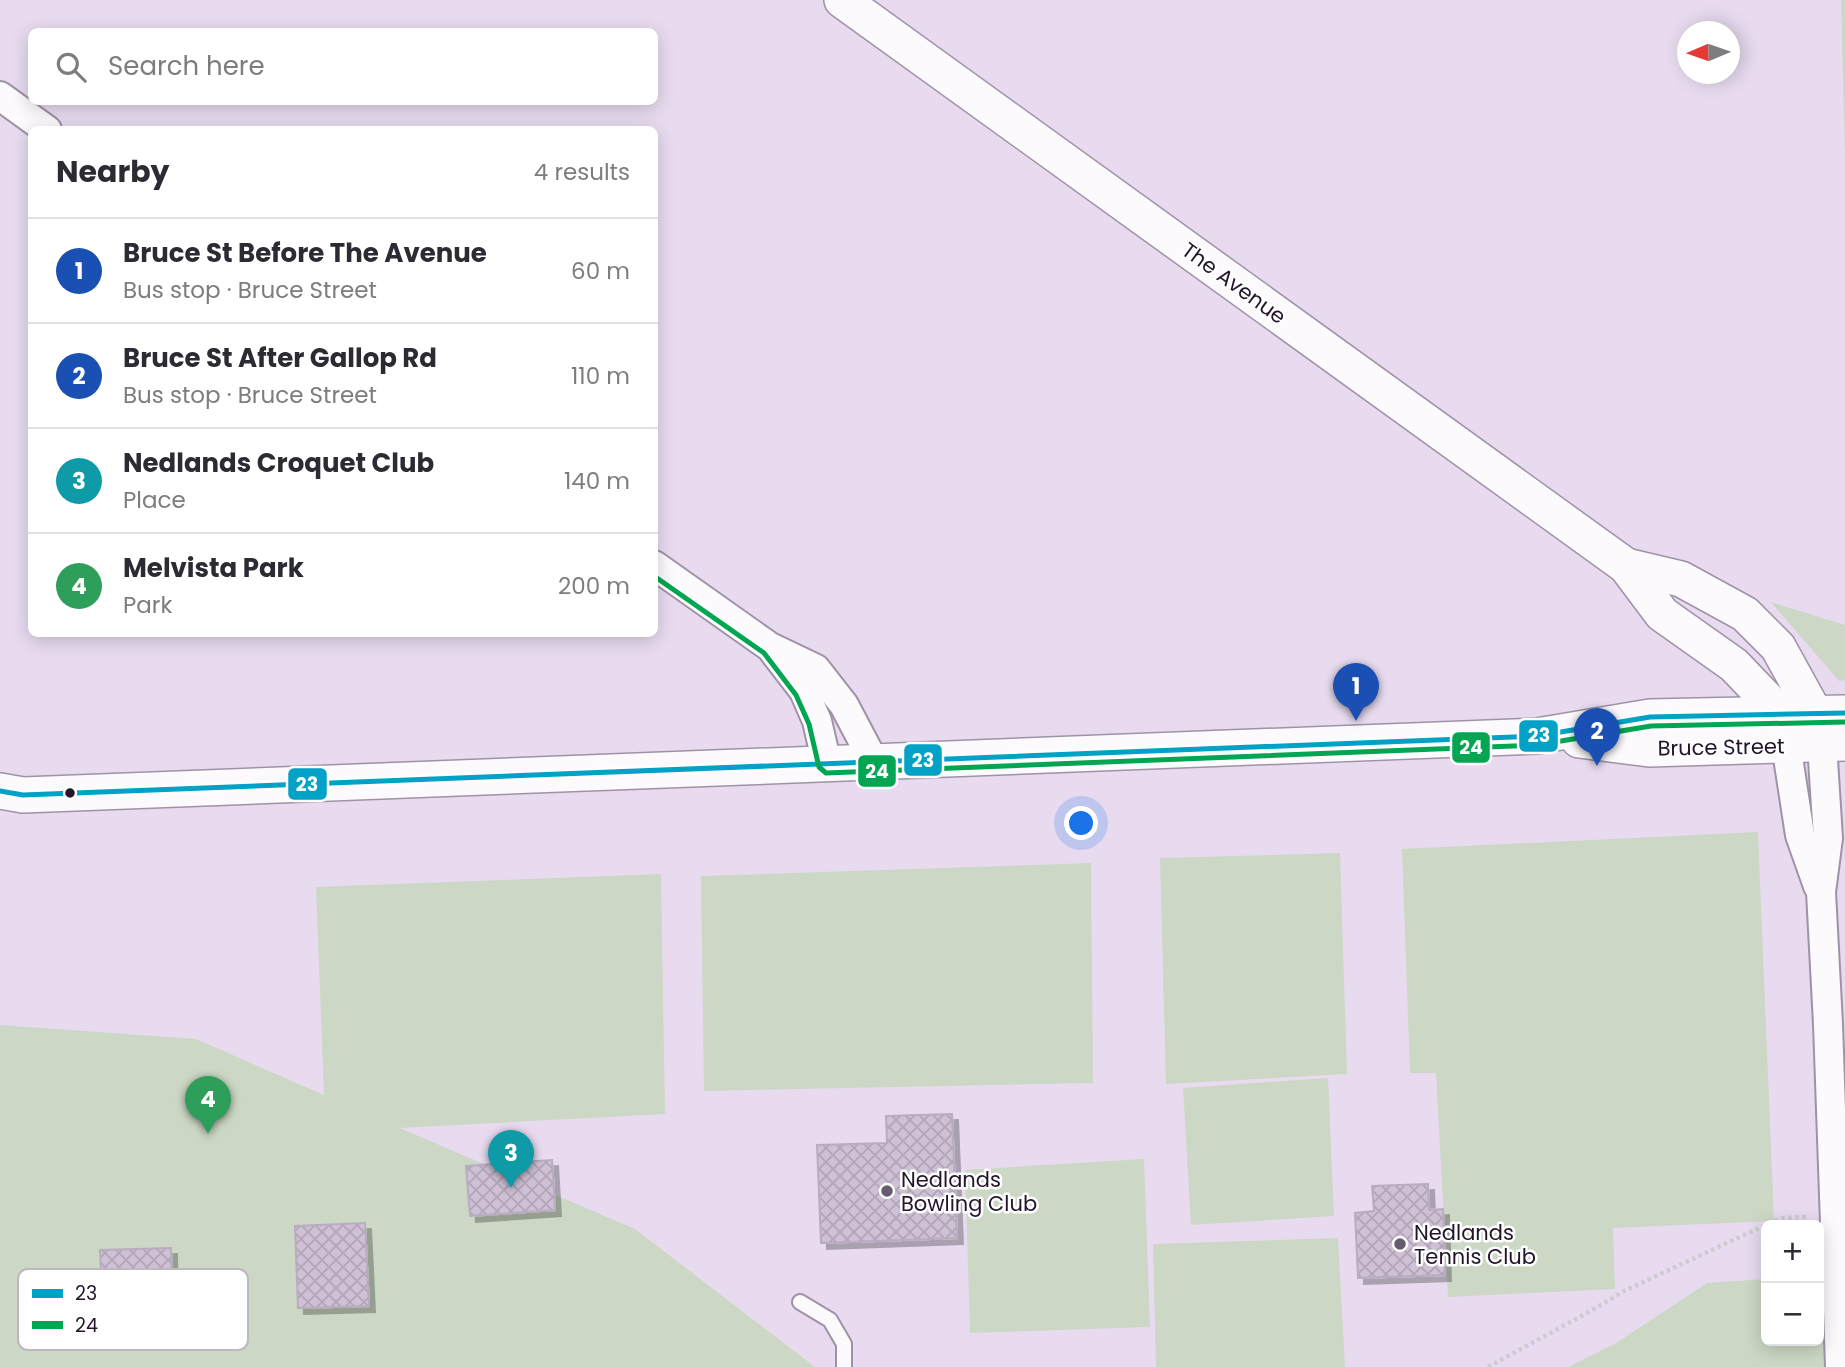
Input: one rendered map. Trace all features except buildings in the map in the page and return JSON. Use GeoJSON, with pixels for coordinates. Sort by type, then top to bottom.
{"type":"FeatureCollection","features":[{"type":"Feature","properties":{"kind":"street","name":"The Avenue"},"geometry":{"type":"LineString","coordinates":[[842,0],[1626,566],[1662,614],[1734,665],[1784,730]]}},
{"type":"Feature","properties":{"kind":"street"},"geometry":{"type":"LineString","coordinates":[[0,96],[41,126]]}},
{"type":"Feature","properties":{"kind":"street","name":"The Avenue"},"geometry":{"type":"LineString","coordinates":[[1626,566],[1681,579],[1745,614],[1778,647],[1832,728]]}},
{"type":"Feature","properties":{"kind":"street"},"geometry":{"type":"LineString","coordinates":[[658,568],[770,647],[816,669],[844,705],[874,762]]}},
{"type":"Feature","properties":{"kind":"street"},"geometry":{"type":"LineString","coordinates":[[770,647],[804,691],[817,721],[827,764]]}},
{"type":"Feature","properties":{"kind":"street"},"geometry":{"type":"LineString","coordinates":[[1821,892],[1828,838],[1832,728]]}},
{"type":"Feature","properties":{"kind":"street","name":"Bruce Street"},"geometry":{"type":"LineString","coordinates":[[8,796],[1537,736],[1649,748],[1784,730],[1832,728]]}},
{"type":"Feature","properties":{"kind":"street"},"geometry":{"type":"LineString","coordinates":[[1784,730],[1800,835],[1821,892],[1837,1023],[1834,1215],[1841,1294],[1840,1367]]}},
{"type":"Feature","properties":{"kind":"lane"},"geometry":{"type":"LineString","coordinates":[[800,1302],[830,1320],[844,1344],[844,1367]]}},
{"type":"Feature","properties":{"kind":"path"},"geometry":{"type":"LineString","coordinates":[[1488,1367],[1622,1292],[1783,1217],[1834,1215]]}},
{"type":"Feature","properties":{"kind":"green space"},"geometry":{"type":"Polygon","coordinates":[[[1841,0],[1845,0],[1845,152],[1841,0]]]}},
{"type":"Feature","properties":{"kind":"green space"},"geometry":{"type":"Polygon","coordinates":[[[1771,602],[1845,625],[1845,680],[1839,681],[1771,602]]]}},
{"type":"Feature","properties":{"kind":"green space"},"geometry":{"type":"Polygon","coordinates":[[[1758,832],[1774,1220],[1613,1228],[1615,1289],[1448,1297],[1436,1073],[1410,1073],[1402,849],[1758,832]]]}},
{"type":"Feature","properties":{"kind":"green space"},"geometry":{"type":"Polygon","coordinates":[[[1340,853],[1347,1074],[1166,1084],[1160,858],[1340,853]]]}},
{"type":"Feature","properties":{"kind":"green space"},"geometry":{"type":"Polygon","coordinates":[[[1091,863],[1093,1083],[704,1091],[701,876],[1091,863]]]}},
{"type":"Feature","properties":{"kind":"green space"},"geometry":{"type":"Polygon","coordinates":[[[661,874],[665,1114],[400,1128],[635,1229],[815,1367],[0,1367],[0,1025],[196,1039],[324,1095],[316,887],[661,874]]]}},
{"type":"Feature","properties":{"kind":"green space"},"geometry":{"type":"Polygon","coordinates":[[[1328,1078],[1334,1216],[1191,1225],[1183,1088],[1328,1078]]]}},
{"type":"Feature","properties":{"kind":"green space"},"geometry":{"type":"Polygon","coordinates":[[[1144,1159],[1150,1327],[970,1333],[965,1170],[1144,1159]]]}},
{"type":"Feature","properties":{"kind":"green space"},"geometry":{"type":"Polygon","coordinates":[[[1338,1238],[1345,1367],[1156,1367],[1153,1244],[1338,1238]]]}},
{"type":"Feature","properties":{"kind":"green space"},"geometry":{"type":"Polygon","coordinates":[[[1831,1274],[1834,1367],[1568,1367],[1616,1343],[1707,1283],[1761,1279],[1761,1346],[1824,1346],[1824,1275],[1831,1274]]]}},
{"type":"Feature","properties":{"kind":"transit line","name":"24"},"geometry":{"type":"LineString","coordinates":[[658,579],[764,653],[796,695],[809,724],[819,767],[826,773],[1537,745],[1651,726],[1845,722]]}},
{"type":"Feature","properties":{"kind":"transit line","name":"23"},"geometry":{"type":"LineString","coordinates":[[0,791],[23,795],[1537,736],[1650,717],[1845,713]]}},
{"type":"Feature","properties":{"kind":"place","name":"Bruce St Before The Avenue"},"geometry":{"type":"Point","coordinates":[1356,721]}},
{"type":"Feature","properties":{"kind":"place","name":"Bruce St After Gallop Rd"},"geometry":{"type":"Point","coordinates":[1597,766]}},
{"type":"Feature","properties":{"kind":"place","name":"Melvista Park"},"geometry":{"type":"Point","coordinates":[208,1134]}},
{"type":"Feature","properties":{"kind":"place","name":"Nedlands Croquet Club"},"geometry":{"type":"Point","coordinates":[511,1188]}},
{"type":"Feature","properties":{"kind":"place","name":"Nedlands Bowling Club"},"geometry":{"type":"Point","coordinates":[887,1191]}},
{"type":"Feature","properties":{"kind":"place","name":"Nedlands Tennis Club"},"geometry":{"type":"Point","coordinates":[1400,1244]}}]}
